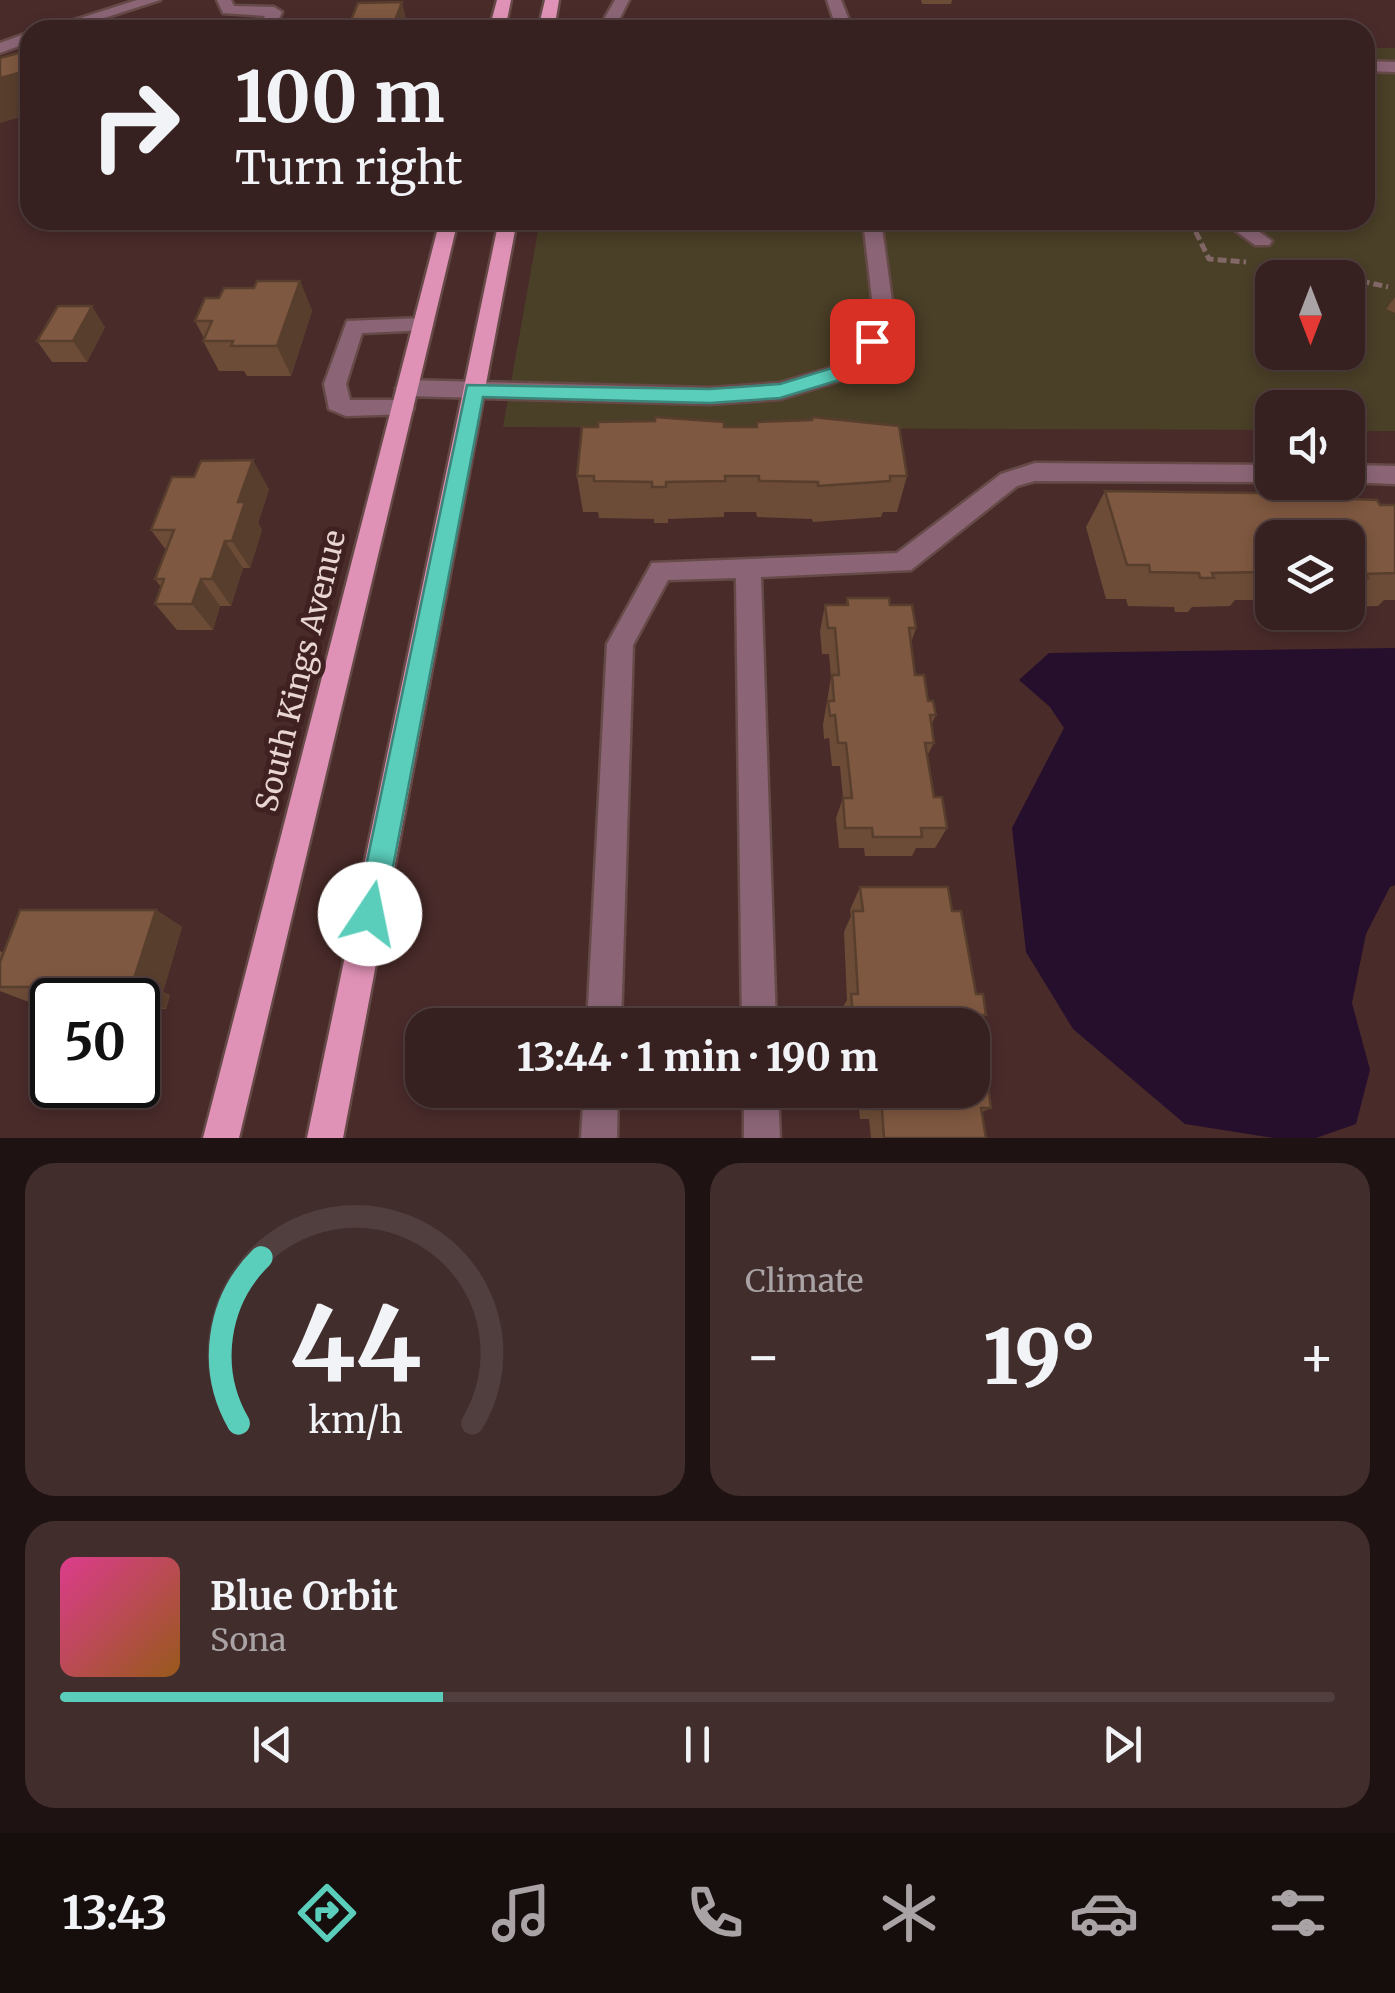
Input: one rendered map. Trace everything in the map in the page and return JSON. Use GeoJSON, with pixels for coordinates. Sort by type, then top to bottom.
{"type":"FeatureCollection","features":[{"type":"Feature","properties":{"kind":"main road","name":"South Kings Avenue"},"geometry":{"type":"LineString","coordinates":[[221,1138],[447,230]]}},
{"type":"Feature","properties":{"kind":"main road"},"geometry":{"type":"LineString","coordinates":[[326,1138],[506,230]]}},
{"type":"Feature","properties":{"kind":"street"},"geometry":{"type":"LineString","coordinates":[[85,20],[153,0]]}},
{"type":"Feature","properties":{"kind":"street"},"geometry":{"type":"LineString","coordinates":[[224,0],[228,10],[274,12],[270,20]]}},
{"type":"Feature","properties":{"kind":"street"},"geometry":{"type":"LineString","coordinates":[[424,324],[354,326],[335,384],[337,402],[346,408],[474,390],[710,396],[780,391],[859,367],[884,316],[873,230]]}},
{"type":"Feature","properties":{"kind":"street"},"geometry":{"type":"LineString","coordinates":[[1245,230],[1262,241]]}},
{"type":"Feature","properties":{"kind":"street"},"geometry":{"type":"LineString","coordinates":[[605,1008],[620,644],[661,570],[902,563],[1009,480],[1035,472],[1255,474]]}},
{"type":"Feature","properties":{"kind":"street"},"geometry":{"type":"LineString","coordinates":[[1365,474],[1395,475]]}},
{"type":"Feature","properties":{"kind":"street"},"geometry":{"type":"LineString","coordinates":[[748,567],[760,1008]]}},
{"type":"Feature","properties":{"kind":"street"},"geometry":{"type":"LineString","coordinates":[[599,1138],[600,1108]]}},
{"type":"Feature","properties":{"kind":"street"},"geometry":{"type":"LineString","coordinates":[[761,1108],[762,1138]]}},
{"type":"Feature","properties":{"kind":"path"},"geometry":{"type":"LineString","coordinates":[[1365,282],[1388,287]]}},
{"type":"Feature","properties":{"kind":"shaded area"},"geometry":{"type":"Polygon","coordinates":[[[1375,48],[1395,48],[1395,431],[1365,431],[1365,390],[1255,390],[1255,430],[503,427],[538,230],[1375,230],[1375,48]]]}},
{"type":"Feature","properties":{"kind":"shaded area"},"geometry":{"type":"Polygon","coordinates":[[[1395,648],[1395,885],[1390,887],[1366,934],[1352,1003],[1370,1070],[1356,1124],[1316,1138],[1274,1138],[1185,1124],[1073,1029],[1026,952],[1012,828],[1064,728],[1050,707],[1019,680],[1049,653],[1395,648]]]}},
{"type":"Feature","properties":{"kind":"building"},"geometry":{"type":"Polygon","coordinates":[[[402,2],[396,18],[402,20],[351,20],[358,3],[402,2]]]}},
{"type":"Feature","properties":{"kind":"building"},"geometry":{"type":"Polygon","coordinates":[[[20,53],[20,73],[0,78],[0,58],[20,53]]]}},
{"type":"Feature","properties":{"kind":"building"},"geometry":{"type":"Polygon","coordinates":[[[257,281],[300,281],[277,346],[231,346],[233,341],[203,341],[212,321],[195,321],[205,298],[219,298],[224,288],[254,288],[257,281]]]}},
{"type":"Feature","properties":{"kind":"building"},"geometry":{"type":"Polygon","coordinates":[[[58,306],[92,306],[73,341],[37,341],[58,306]]]}},
{"type":"Feature","properties":{"kind":"building"},"geometry":{"type":"Polygon","coordinates":[[[655,417],[724,422],[724,427],[757,427],[757,422],[812,417],[899,426],[907,476],[890,476],[890,481],[818,486],[818,482],[725,476],[725,481],[666,482],[666,487],[652,487],[652,482],[594,481],[594,476],[577,476],[582,427],[598,427],[598,422],[655,421],[655,417]]]}},
{"type":"Feature","properties":{"kind":"building"},"geometry":{"type":"Polygon","coordinates":[[[253,460],[238,502],[245,502],[232,541],[225,541],[212,579],[201,579],[192,604],[155,604],[164,579],[155,579],[174,530],[151,530],[172,477],[194,477],[201,461],[253,460]]]}},
{"type":"Feature","properties":{"kind":"building"},"geometry":{"type":"Polygon","coordinates":[[[1105,491],[1255,493],[1255,500],[1365,499],[1395,505],[1395,573],[1366,574],[1365,578],[1365,520],[1255,520],[1255,572],[1212,573],[1214,578],[1200,578],[1199,573],[1150,572],[1149,565],[1127,565],[1105,491]]]}},
{"type":"Feature","properties":{"kind":"building"},"geometry":{"type":"Polygon","coordinates":[[[847,598],[889,598],[890,605],[912,605],[916,628],[909,628],[915,675],[924,675],[928,701],[933,701],[936,715],[930,715],[934,743],[925,743],[934,797],[942,797],[947,828],[921,828],[922,837],[873,837],[872,828],[845,828],[843,798],[852,798],[846,743],[838,743],[835,715],[830,716],[828,701],[834,701],[832,675],[839,675],[835,628],[828,628],[825,605],[848,605],[847,598]]]}},
{"type":"Feature","properties":{"kind":"building"},"geometry":{"type":"Polygon","coordinates":[[[860,887],[948,887],[952,911],[961,911],[976,994],[983,994],[985,1008],[852,1008],[851,994],[858,994],[853,911],[863,911],[860,887]]]}},
{"type":"Feature","properties":{"kind":"building"},"geometry":{"type":"Polygon","coordinates":[[[20,910],[156,910],[134,978],[30,978],[30,987],[0,987],[0,962],[20,910]]]}},
{"type":"Feature","properties":{"kind":"building"},"geometry":{"type":"Polygon","coordinates":[[[981,1108],[986,1138],[884,1138],[882,1109],[872,1109],[981,1108]]]}},
{"type":"Feature","properties":{"kind":"route"},"geometry":{"type":"LineString","coordinates":[[370,914],[474,390],[710,396],[780,391],[859,367],[872,341]]}}]}
